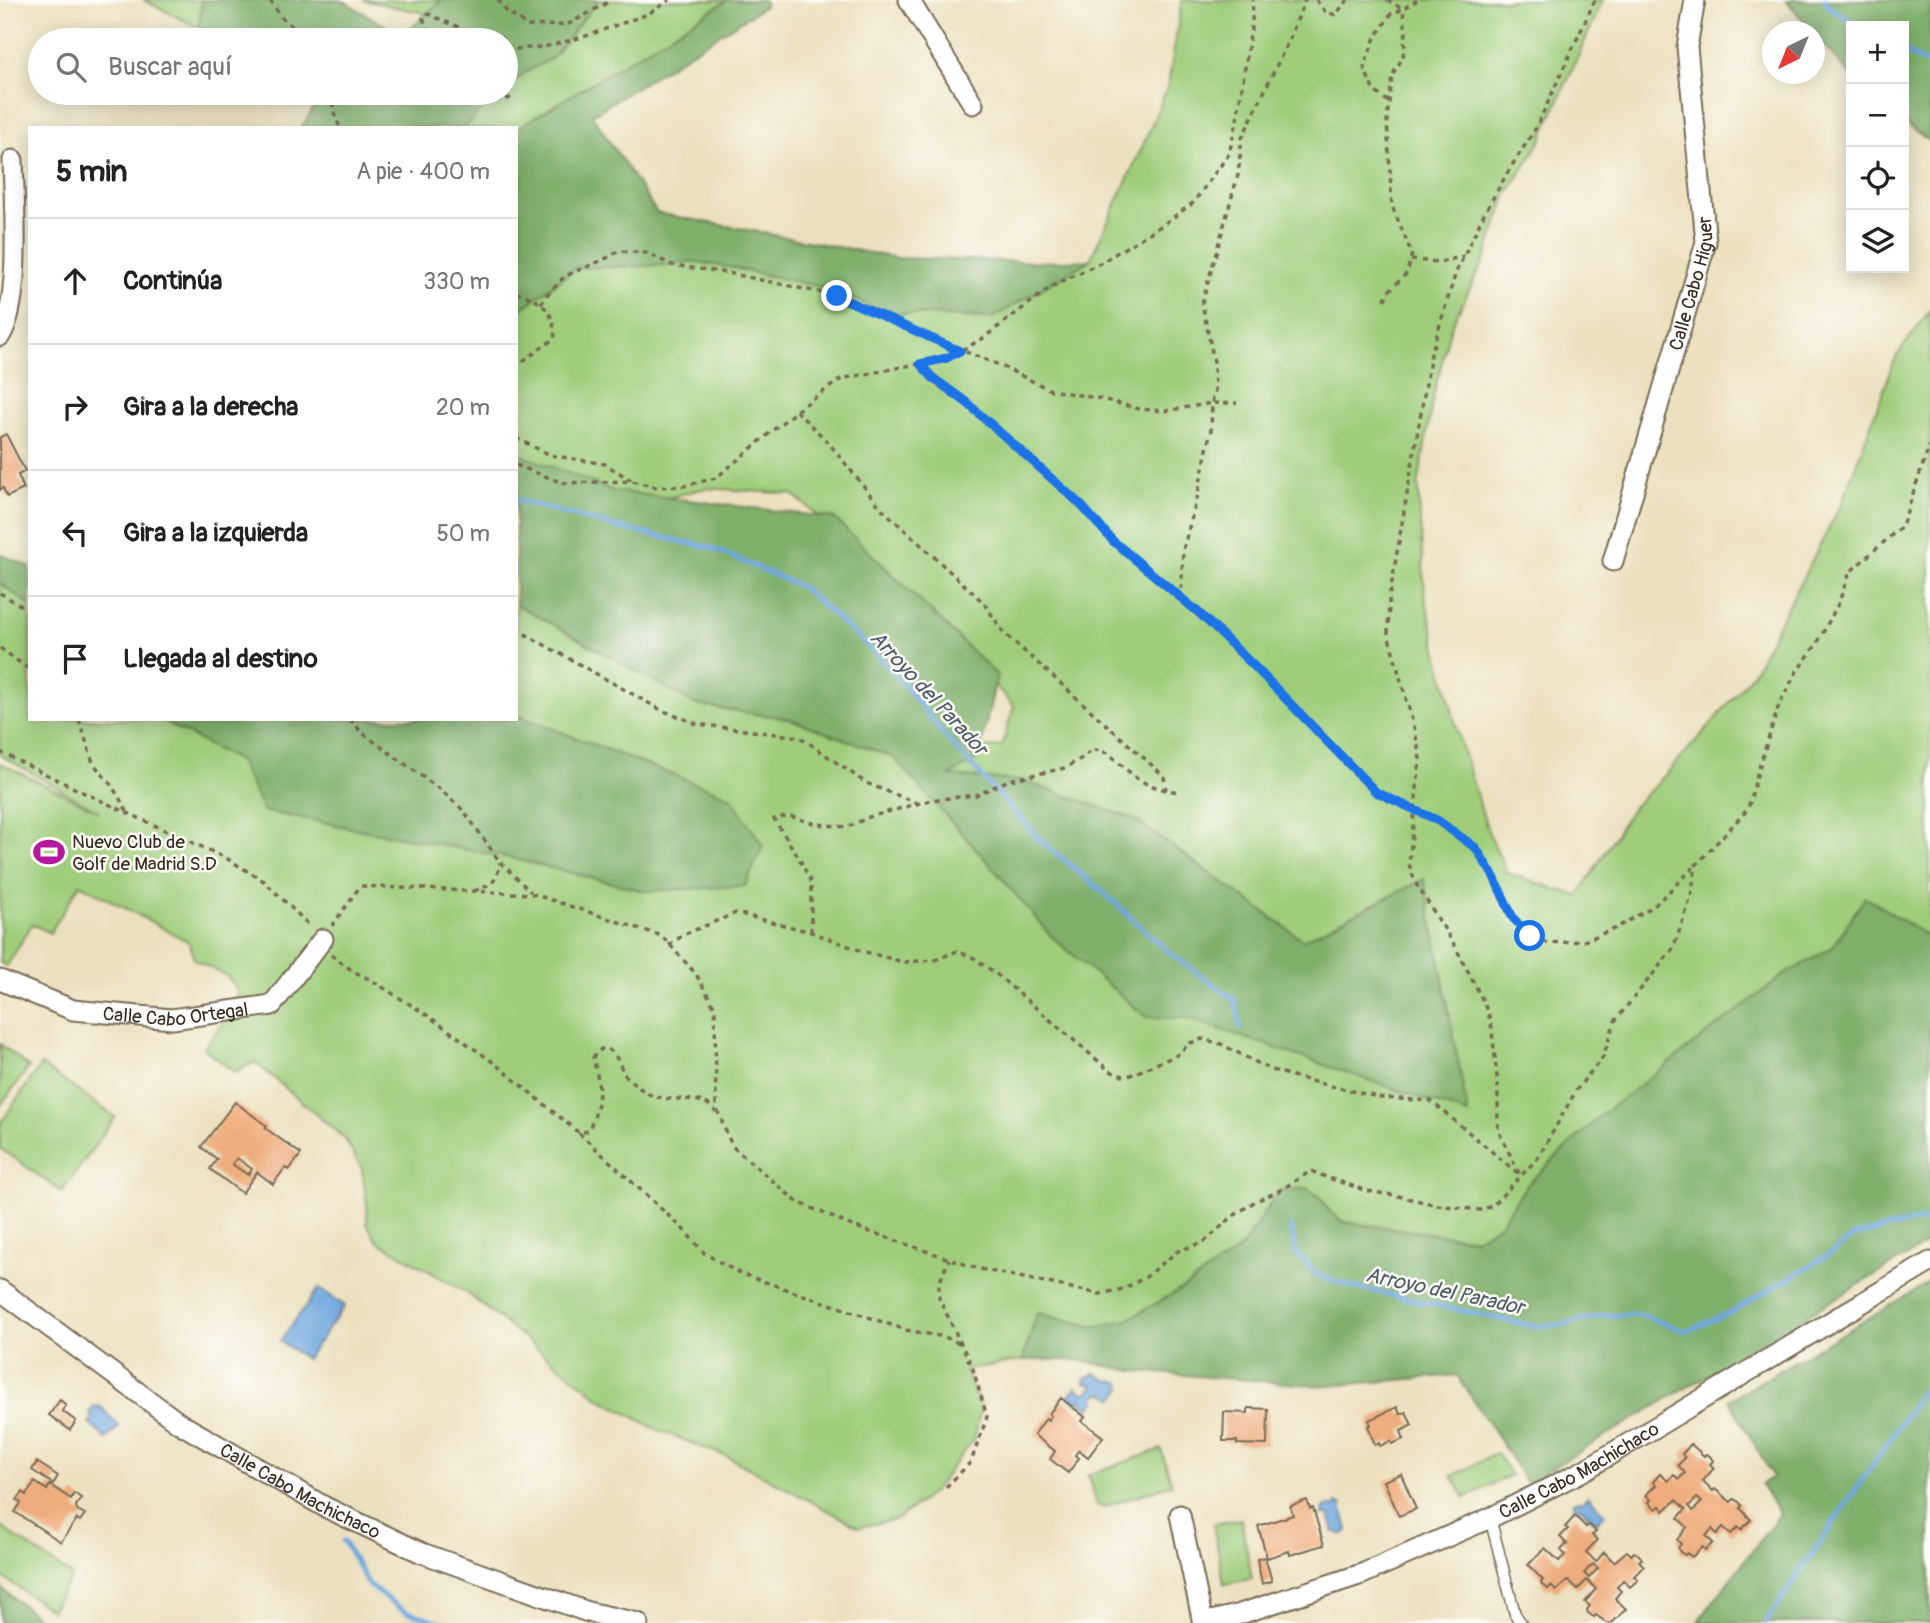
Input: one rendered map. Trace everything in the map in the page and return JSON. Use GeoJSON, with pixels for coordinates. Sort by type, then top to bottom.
{"type":"FeatureCollection","features":[{"type":"Feature","properties":{"kind":"street"},"geometry":{"type":"LineString","coordinates":[[909,0],[973,104]]}},
{"type":"Feature","properties":{"kind":"street","name":"Calle Cabo Higuer"},"geometry":{"type":"LineString","coordinates":[[1613,561],[1706,242],[1687,47],[1696,0]]}},
{"type":"Feature","properties":{"kind":"street"},"geometry":{"type":"LineString","coordinates":[[0,337],[5,328],[12,294],[15,227],[13,160]]}},
{"type":"Feature","properties":{"kind":"street","name":"Calle Cabo Ortegal"},"geometry":{"type":"LineString","coordinates":[[0,980],[73,1010],[172,1020],[272,1005],[323,939]]}},
{"type":"Feature","properties":{"kind":"street","name":"Calle Cabo Machichaco"},"geometry":{"type":"LineString","coordinates":[[1202,1623],[1237,1615],[1362,1574],[1490,1518],[1581,1472],[1930,1262]]}},
{"type":"Feature","properties":{"kind":"street","name":"Calle Cabo Machichaco"},"geometry":{"type":"LineString","coordinates":[[0,1290],[179,1423],[325,1507],[422,1553],[596,1617],[638,1623]]}},
{"type":"Feature","properties":{"kind":"street"},"geometry":{"type":"LineString","coordinates":[[1181,1514],[1202,1623]]}},
{"type":"Feature","properties":{"kind":"lane"},"geometry":{"type":"LineString","coordinates":[[1490,1518],[1515,1614],[1521,1623]]}},
{"type":"Feature","properties":{"kind":"path"},"geometry":{"type":"LineString","coordinates":[[270,0],[281,17],[293,28]]}},
{"type":"Feature","properties":{"kind":"path"},"geometry":{"type":"LineString","coordinates":[[498,0],[508,12],[528,26],[567,25],[606,4],[608,0]]}},
{"type":"Feature","properties":{"kind":"path"},"geometry":{"type":"LineString","coordinates":[[518,49],[544,47],[583,37],[649,14],[670,0]]}},
{"type":"Feature","properties":{"kind":"path"},"geometry":{"type":"LineString","coordinates":[[518,466],[563,483],[632,481],[656,487],[684,486],[716,478],[796,411],[841,379],[947,358],[982,340],[1051,287],[1100,263],[1193,203],[1229,154],[1239,108],[1253,0]]}},
{"type":"Feature","properties":{"kind":"path"},"geometry":{"type":"LineString","coordinates":[[1181,599],[1184,550],[1211,430],[1215,390],[1214,362],[1202,303],[1238,175],[1242,138],[1305,0]]}},
{"type":"Feature","properties":{"kind":"path"},"geometry":{"type":"LineString","coordinates":[[1317,0],[1325,10],[1335,15],[1348,0]]}},
{"type":"Feature","properties":{"kind":"path"},"geometry":{"type":"LineString","coordinates":[[1386,0],[1402,9]]}},
{"type":"Feature","properties":{"kind":"path"},"geometry":{"type":"LineString","coordinates":[[1390,103],[1373,90],[1364,66],[1374,40],[1391,14],[1417,0]]}},
{"type":"Feature","properties":{"kind":"path"},"geometry":{"type":"LineString","coordinates":[[1520,1175],[1498,1130],[1491,1022],[1455,946],[1415,881],[1409,864],[1420,759],[1415,731],[1388,634],[1389,598],[1431,354],[1456,272],[1484,214],[1536,128],[1595,0]]}},
{"type":"Feature","properties":{"kind":"path"},"geometry":{"type":"LineString","coordinates":[[1385,300],[1387,293],[1407,273],[1412,254],[1392,206],[1387,119],[1392,76],[1403,57],[1405,44],[1402,9]]}},
{"type":"Feature","properties":{"kind":"path"},"geometry":{"type":"LineString","coordinates":[[427,28],[423,18],[428,14],[461,28]]}},
{"type":"Feature","properties":{"kind":"path"},"geometry":{"type":"LineString","coordinates":[[333,105],[332,110],[339,126]]}},
{"type":"Feature","properties":{"kind":"path"},"geometry":{"type":"LineString","coordinates":[[541,304],[565,276],[619,251],[646,253],[672,265],[728,273],[837,296],[1051,390],[1165,411],[1212,403],[1237,403]]}},
{"type":"Feature","properties":{"kind":"path"},"geometry":{"type":"LineString","coordinates":[[1410,260],[1441,262],[1464,256]]}},
{"type":"Feature","properties":{"kind":"path"},"geometry":{"type":"LineString","coordinates":[[518,294],[541,304],[552,319],[555,338],[518,365]]}},
{"type":"Feature","properties":{"kind":"path"},"geometry":{"type":"LineString","coordinates":[[920,364],[933,378],[966,402],[1030,458],[1079,503],[1113,541],[1198,612],[1376,792],[1437,820],[1476,848],[1494,877],[1513,918],[1530,936],[1547,943],[1584,940],[1614,929],[1654,906],[1748,809],[1779,705],[1797,671],[1817,644],[1838,604],[1850,572],[1902,526],[1930,444]]}},
{"type":"Feature","properties":{"kind":"path"},"geometry":{"type":"LineString","coordinates":[[796,411],[828,442],[881,508],[984,603],[1004,633],[1164,776],[1166,790]]}},
{"type":"Feature","properties":{"kind":"path"},"geometry":{"type":"LineString","coordinates":[[518,439],[550,455],[605,464],[632,481]]}},
{"type":"Feature","properties":{"kind":"path"},"geometry":{"type":"LineString","coordinates":[[0,593],[28,610]]}},
{"type":"Feature","properties":{"kind":"path"},"geometry":{"type":"LineString","coordinates":[[518,630],[661,710],[697,724],[800,737],[866,783],[919,804]]}},
{"type":"Feature","properties":{"kind":"path"},"geometry":{"type":"LineString","coordinates":[[0,648],[28,669]]}},
{"type":"Feature","properties":{"kind":"path"},"geometry":{"type":"LineString","coordinates":[[80,721],[93,762],[128,813]]}},
{"type":"Feature","properties":{"kind":"path"},"geometry":{"type":"LineString","coordinates":[[352,721],[361,732],[442,791],[464,811],[500,862],[533,894]]}},
{"type":"Feature","properties":{"kind":"path"},"geometry":{"type":"LineString","coordinates":[[811,932],[811,883],[794,848],[774,819],[789,816],[816,824],[848,827],[869,817],[919,804],[976,795],[1003,783],[1065,768],[1092,749],[1108,753],[1136,778],[1149,785],[1180,792]]}},
{"type":"Feature","properties":{"kind":"path"},"geometry":{"type":"LineString","coordinates":[[0,752],[226,858],[264,881],[323,939],[331,954],[353,971],[427,1015],[493,1062],[579,1133],[704,1252],[739,1273],[906,1330],[944,1337],[961,1344]]}},
{"type":"Feature","properties":{"kind":"path"},"geometry":{"type":"LineString","coordinates":[[472,891],[492,884],[498,876],[500,862]]}},
{"type":"Feature","properties":{"kind":"path"},"geometry":{"type":"LineString","coordinates":[[323,939],[360,886],[533,894],[662,936],[696,974],[715,1008],[716,1107],[732,1146],[796,1201],[849,1225],[976,1268],[1100,1294],[1123,1289],[1146,1278],[1178,1251],[1204,1242],[1255,1202],[1311,1171],[1368,1191],[1437,1205],[1480,1210],[1493,1206],[1538,1158],[1577,1089],[1603,1056],[1615,1021],[1673,949],[1691,897],[1696,865]]}},
{"type":"Feature","properties":{"kind":"path"},"geometry":{"type":"LineString","coordinates":[[669,945],[685,934],[736,913],[811,932],[862,951],[903,962],[934,960],[957,951],[995,973],[1110,1070],[1126,1077],[1177,1055],[1190,1043],[1202,1039],[1221,1044],[1269,1069],[1306,1080],[1382,1098],[1431,1101],[1520,1175]]}},
{"type":"Feature","properties":{"kind":"path"},"geometry":{"type":"LineString","coordinates":[[579,1133],[588,1131],[594,1119],[600,1087],[593,1058],[594,1054],[603,1048],[616,1056],[627,1078],[652,1096],[705,1102],[718,1113]]}},
{"type":"Feature","properties":{"kind":"path"},"geometry":{"type":"LineString","coordinates":[[946,1488],[971,1462],[987,1417],[973,1369],[939,1298],[939,1283],[949,1259]]}},
{"type":"Feature","properties":{"kind":"green space"},"geometry":{"type":"Polygon","coordinates":[[[143,0],[202,0],[199,28],[143,0]]]}},
{"type":"Feature","properties":{"kind":"green space"},"geometry":{"type":"Polygon","coordinates":[[[202,0],[338,0],[389,28],[199,28],[202,0]]]}},
{"type":"Feature","properties":{"kind":"green space"},"geometry":{"type":"Polygon","coordinates":[[[363,0],[441,0],[428,14],[363,0]]]}},
{"type":"Feature","properties":{"kind":"green space"},"geometry":{"type":"Polygon","coordinates":[[[441,0],[598,0],[552,58],[518,78],[518,28],[411,28],[441,0]]]}},
{"type":"Feature","properties":{"kind":"green space"},"geometry":{"type":"Polygon","coordinates":[[[598,0],[728,0],[518,128],[467,126],[485,105],[518,105],[518,78],[552,58],[598,0]]]}},
{"type":"Feature","properties":{"kind":"green space"},"geometry":{"type":"Polygon","coordinates":[[[728,0],[764,0],[766,5],[592,115],[657,213],[897,258],[1040,262],[1090,260],[992,318],[887,313],[826,288],[691,261],[672,265],[576,268],[518,312],[518,128],[728,0]]]}},
{"type":"Feature","properties":{"kind":"green space"},"geometry":{"type":"Polygon","coordinates":[[[1182,0],[1603,0],[1540,142],[1506,196],[1486,256],[1451,326],[1433,397],[1418,486],[1425,596],[1459,738],[1488,831],[1507,873],[1578,896],[1633,807],[1713,722],[1753,673],[1840,507],[1896,357],[1930,310],[1930,938],[1865,897],[1833,947],[1784,975],[1527,1185],[1500,1224],[1475,1239],[1343,1222],[1329,1211],[1320,1197],[1306,1188],[1279,1191],[1242,1247],[1185,1287],[1127,1320],[1094,1327],[1037,1313],[1023,1360],[965,1370],[981,1407],[975,1437],[933,1492],[898,1519],[859,1527],[728,1457],[658,1430],[602,1400],[467,1293],[377,1241],[367,1224],[362,1169],[345,1139],[255,1062],[234,1072],[204,1048],[237,1004],[237,990],[227,976],[194,959],[189,942],[80,884],[50,933],[32,924],[7,966],[0,963],[0,763],[100,812],[0,755],[0,583],[28,604],[28,721],[163,721],[239,761],[264,811],[511,858],[645,891],[731,797],[518,716],[518,605],[697,705],[790,719],[893,757],[1002,746],[1014,706],[908,590],[792,494],[706,488],[608,513],[518,453],[518,312],[576,268],[691,261],[826,288],[887,313],[992,318],[1090,260],[1168,86],[1182,0]]]}},
{"type":"Feature","properties":{"kind":"green space"},"geometry":{"type":"Polygon","coordinates":[[[1786,0],[1930,0],[1930,142],[1909,126],[1909,21],[1846,21],[1846,70],[1825,46],[1825,21],[1804,21],[1786,0]]]}},
{"type":"Feature","properties":{"kind":"green space"},"geometry":{"type":"Polygon","coordinates":[[[315,105],[485,105],[467,126],[302,126],[315,105]]]}},
{"type":"Feature","properties":{"kind":"green space"},"geometry":{"type":"Polygon","coordinates":[[[518,454],[614,491],[834,518],[997,675],[978,759],[949,776],[1024,781],[1134,819],[1303,940],[1424,879],[1468,1114],[1187,1018],[1146,1017],[1051,936],[893,757],[790,719],[697,705],[518,605],[518,454]]]}},
{"type":"Feature","properties":{"kind":"green space"},"geometry":{"type":"Polygon","coordinates":[[[0,554],[28,566],[28,604],[0,583],[0,554]]]}},
{"type":"Feature","properties":{"kind":"green space"},"geometry":{"type":"Polygon","coordinates":[[[518,716],[731,797],[763,846],[745,886],[645,891],[511,858],[264,811],[239,761],[163,721],[518,721],[518,716]]]}},
{"type":"Feature","properties":{"kind":"green space"},"geometry":{"type":"Polygon","coordinates":[[[1865,897],[1930,938],[1930,1242],[1527,1483],[1457,1375],[1326,1386],[1133,1371],[1077,1360],[1023,1360],[1037,1313],[1094,1327],[1127,1320],[1185,1287],[1242,1247],[1279,1191],[1306,1188],[1320,1197],[1329,1211],[1343,1222],[1475,1239],[1500,1224],[1527,1185],[1600,1116],[1784,975],[1833,947],[1865,897]]]}},
{"type":"Feature","properties":{"kind":"green space"},"geometry":{"type":"Polygon","coordinates":[[[0,1044],[29,1067],[0,1106],[0,1044]]]}},
{"type":"Feature","properties":{"kind":"green space"},"geometry":{"type":"Polygon","coordinates":[[[41,1065],[115,1117],[62,1192],[0,1148],[0,1124],[41,1065]]]}},
{"type":"Feature","properties":{"kind":"green space"},"geometry":{"type":"Polygon","coordinates":[[[1930,1282],[1930,1623],[1697,1623],[1780,1514],[1761,1484],[1773,1477],[1729,1400],[1930,1282]]]}},
{"type":"Feature","properties":{"kind":"green space"},"geometry":{"type":"Polygon","coordinates":[[[1161,1449],[1172,1484],[1103,1507],[1097,1505],[1088,1475],[1161,1449]]]}},
{"type":"Feature","properties":{"kind":"green space"},"geometry":{"type":"Polygon","coordinates":[[[1497,1453],[1511,1475],[1465,1498],[1452,1476],[1497,1453]]]}},
{"type":"Feature","properties":{"kind":"green space"},"geometry":{"type":"Polygon","coordinates":[[[1241,1519],[1252,1579],[1224,1584],[1213,1524],[1241,1519]]]}},
{"type":"Feature","properties":{"kind":"green space"},"geometry":{"type":"Polygon","coordinates":[[[0,1526],[72,1576],[51,1610],[0,1575],[0,1526]]]}},
{"type":"Feature","properties":{"kind":"green space"},"geometry":{"type":"Polygon","coordinates":[[[0,1587],[44,1623],[0,1623],[0,1587]]]}},
{"type":"Feature","properties":{"kind":"water"},"geometry":{"type":"Polygon","coordinates":[[[319,1288],[345,1306],[306,1359],[280,1341],[319,1288]]]}},
{"type":"Feature","properties":{"kind":"water"},"geometry":{"type":"Polygon","coordinates":[[[1095,1373],[1106,1380],[1120,1382],[1122,1388],[1114,1398],[1104,1393],[1098,1394],[1089,1409],[1082,1400],[1076,1402],[1069,1396],[1076,1387],[1083,1393],[1089,1392],[1094,1385],[1085,1383],[1086,1379],[1095,1373]]]}},
{"type":"Feature","properties":{"kind":"water"},"geometry":{"type":"Polygon","coordinates":[[[94,1406],[101,1407],[119,1426],[106,1439],[89,1423],[92,1420],[90,1412],[94,1406]]]}},
{"type":"Feature","properties":{"kind":"water"},"geometry":{"type":"Polygon","coordinates":[[[1588,1496],[1605,1514],[1596,1523],[1581,1507],[1574,1507],[1574,1501],[1583,1501],[1588,1496]]]}},
{"type":"Feature","properties":{"kind":"water"},"geometry":{"type":"Polygon","coordinates":[[[1338,1503],[1342,1505],[1348,1529],[1341,1535],[1334,1532],[1329,1515],[1323,1515],[1324,1507],[1338,1503]]]}},
{"type":"Feature","properties":{"kind":"building"},"geometry":{"type":"Polygon","coordinates":[[[6,434],[25,471],[18,475],[24,489],[7,497],[3,488],[0,490],[0,437],[6,434]]]}},
{"type":"Feature","properties":{"kind":"building"},"geometry":{"type":"Polygon","coordinates":[[[235,1102],[301,1154],[289,1170],[285,1168],[273,1184],[257,1172],[242,1193],[210,1169],[217,1159],[201,1147],[235,1102]],[[237,1158],[232,1164],[248,1175],[252,1169],[237,1158]]]}},
{"type":"Feature","properties":{"kind":"building"},"geometry":{"type":"Polygon","coordinates":[[[1061,1398],[1085,1417],[1082,1421],[1103,1437],[1088,1457],[1079,1450],[1075,1455],[1079,1458],[1068,1473],[1050,1459],[1055,1451],[1034,1435],[1046,1418],[1048,1420],[1051,1416],[1049,1414],[1061,1398]]]}},
{"type":"Feature","properties":{"kind":"building"},"geometry":{"type":"Polygon","coordinates":[[[60,1400],[66,1405],[62,1411],[76,1421],[70,1430],[49,1415],[60,1400]]]}},
{"type":"Feature","properties":{"kind":"building"},"geometry":{"type":"Polygon","coordinates":[[[1397,1407],[1400,1414],[1406,1412],[1412,1425],[1401,1431],[1404,1439],[1392,1444],[1391,1441],[1380,1446],[1379,1443],[1375,1445],[1368,1426],[1371,1425],[1369,1420],[1397,1407]]]}},
{"type":"Feature","properties":{"kind":"building"},"geometry":{"type":"Polygon","coordinates":[[[1248,1408],[1268,1409],[1267,1445],[1223,1441],[1224,1412],[1248,1413],[1248,1408]]]}},
{"type":"Feature","properties":{"kind":"building"},"geometry":{"type":"Polygon","coordinates":[[[1691,1444],[1704,1456],[1710,1456],[1713,1461],[1710,1464],[1714,1468],[1703,1481],[1731,1502],[1734,1499],[1739,1502],[1742,1506],[1740,1508],[1751,1520],[1741,1530],[1738,1527],[1731,1534],[1723,1527],[1717,1534],[1712,1529],[1706,1536],[1713,1543],[1705,1550],[1702,1547],[1692,1557],[1680,1552],[1678,1548],[1681,1544],[1677,1540],[1687,1527],[1678,1518],[1686,1509],[1676,1500],[1664,1511],[1660,1506],[1656,1509],[1646,1495],[1656,1485],[1653,1482],[1660,1474],[1668,1481],[1674,1475],[1679,1479],[1685,1473],[1678,1465],[1685,1458],[1682,1454],[1691,1444]],[[1697,1498],[1689,1506],[1693,1511],[1702,1502],[1697,1498]]]}},
{"type":"Feature","properties":{"kind":"building"},"geometry":{"type":"Polygon","coordinates":[[[37,1462],[58,1476],[53,1484],[32,1470],[37,1462]]]}},
{"type":"Feature","properties":{"kind":"building"},"geometry":{"type":"Polygon","coordinates":[[[1401,1474],[1416,1509],[1399,1516],[1384,1481],[1401,1474]]]}},
{"type":"Feature","properties":{"kind":"building"},"geometry":{"type":"Polygon","coordinates":[[[35,1482],[47,1490],[50,1485],[71,1499],[74,1493],[81,1498],[76,1506],[77,1510],[85,1514],[80,1521],[77,1519],[61,1542],[15,1512],[21,1503],[17,1500],[23,1492],[26,1495],[35,1482]]]}},
{"type":"Feature","properties":{"kind":"building"},"geometry":{"type":"Polygon","coordinates":[[[1307,1500],[1310,1509],[1313,1508],[1324,1545],[1290,1555],[1289,1551],[1267,1558],[1258,1526],[1293,1515],[1290,1506],[1307,1500]]]}},
{"type":"Feature","properties":{"kind":"building"},"geometry":{"type":"Polygon","coordinates":[[[1575,1516],[1586,1527],[1591,1526],[1596,1532],[1592,1535],[1597,1540],[1586,1552],[1596,1562],[1604,1552],[1614,1562],[1627,1551],[1631,1555],[1634,1552],[1642,1559],[1639,1561],[1644,1566],[1634,1576],[1638,1580],[1630,1587],[1623,1580],[1617,1587],[1621,1591],[1615,1598],[1626,1609],[1612,1623],[1588,1613],[1590,1606],[1585,1602],[1596,1589],[1587,1580],[1578,1589],[1568,1580],[1556,1591],[1551,1586],[1548,1589],[1528,1565],[1545,1548],[1559,1561],[1565,1555],[1561,1550],[1567,1544],[1560,1537],[1568,1529],[1565,1527],[1575,1516]],[[1593,1564],[1584,1573],[1589,1578],[1598,1568],[1593,1564]]]}},
{"type":"Feature","properties":{"kind":"building"},"geometry":{"type":"Polygon","coordinates":[[[1265,1557],[1272,1581],[1262,1584],[1257,1559],[1265,1557]]]}},
{"type":"Feature","properties":{"kind":"waterway"},"geometry":{"type":"LineString","coordinates":[[1825,0],[1830,7],[1850,21]]}},
{"type":"Feature","properties":{"kind":"waterway"},"geometry":{"type":"LineString","coordinates":[[1909,53],[1930,66]]}},
{"type":"Feature","properties":{"kind":"waterway","name":"Arroyo del Parador"},"geometry":{"type":"LineString","coordinates":[[518,501],[620,528],[712,548],[802,587],[872,650],[903,683],[942,733],[1041,841],[1103,892],[1170,953],[1235,1000],[1241,1028]]}},
{"type":"Feature","properties":{"kind":"waterway","name":"Arroyo del Parador"},"geometry":{"type":"LineString","coordinates":[[1290,1226],[1296,1252],[1317,1275],[1349,1286],[1532,1326],[1560,1325],[1600,1316],[1638,1314],[1686,1331],[1730,1313],[1833,1252],[1854,1236],[1921,1220],[1930,1228]]}},
{"type":"Feature","properties":{"kind":"waterway"},"geometry":{"type":"LineString","coordinates":[[1765,1623],[1930,1380]]}},
{"type":"Feature","properties":{"kind":"waterway"},"geometry":{"type":"LineString","coordinates":[[343,1541],[369,1585],[404,1611],[445,1623]]}},
{"type":"Feature","properties":{"kind":"place","name":"Nuevo Club de Golf de Madrid S.D"},"geometry":{"type":"Point","coordinates":[49,852]}},
{"type":"Feature","properties":{"kind":"route"},"geometry":{"type":"LineString","coordinates":[[837,296],[960,351],[947,358],[920,364],[933,378],[966,402],[1030,458],[1079,503],[1113,541],[1198,612],[1376,792],[1437,820],[1476,848],[1494,877],[1513,918],[1530,936]]}}]}
